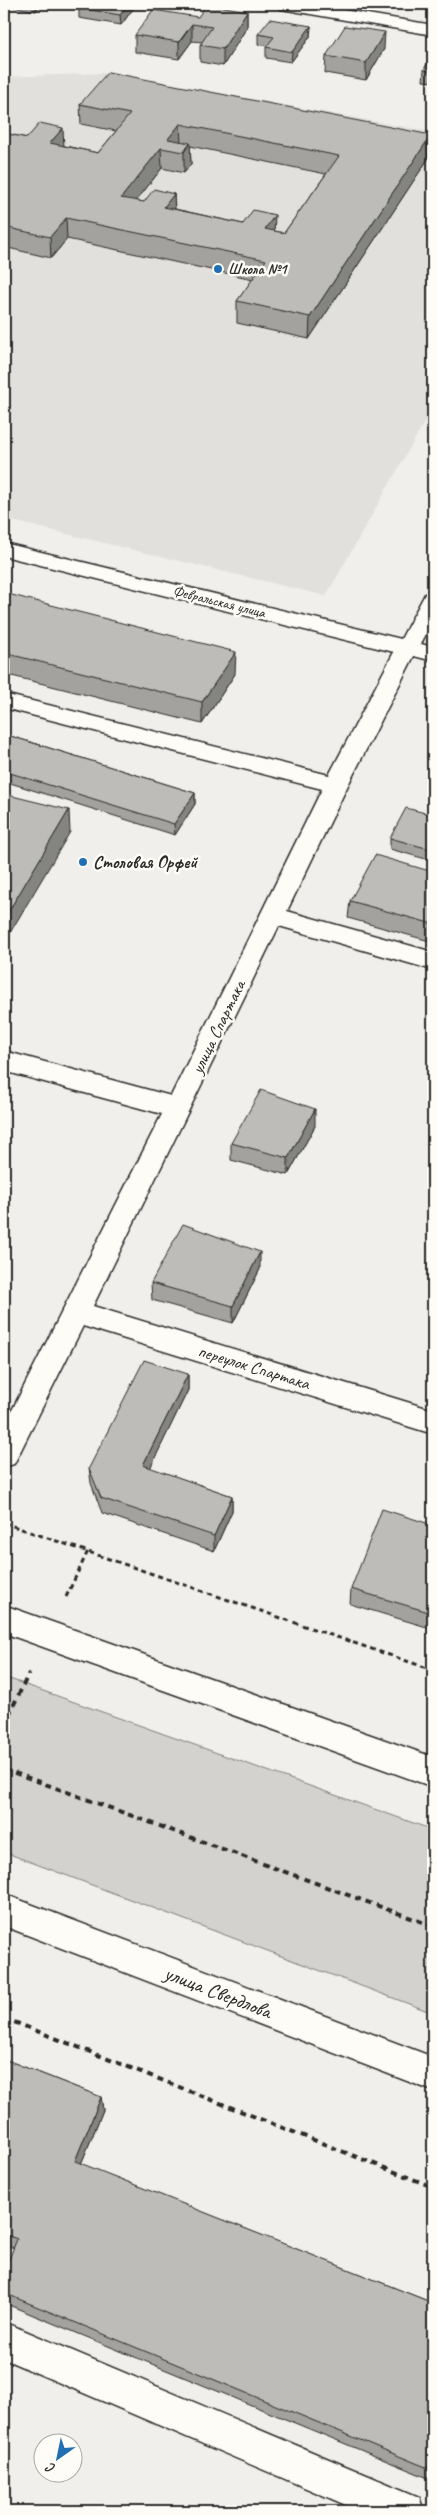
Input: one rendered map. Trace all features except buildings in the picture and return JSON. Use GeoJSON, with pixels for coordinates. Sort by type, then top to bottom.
{"type":"FeatureCollection","features":[{"type":"Feature","properties":{"kind":"street"},"geometry":{"type":"LineString","coordinates":[[281,4],[433,30]]}},
{"type":"Feature","properties":{"kind":"street","name":"Февральская улица"},"geometry":{"type":"LineString","coordinates":[[4,550],[433,654]]}},
{"type":"Feature","properties":{"kind":"street","name":"улица Спартака"},"geometry":{"type":"LineString","coordinates":[[4,1455],[178,1108],[336,785],[433,599]]}},
{"type":"Feature","properties":{"kind":"street"},"geometry":{"type":"LineString","coordinates":[[4,701],[336,785]]}},
{"type":"Feature","properties":{"kind":"street"},"geometry":{"type":"LineString","coordinates":[[273,916],[433,961]]}},
{"type":"Feature","properties":{"kind":"street"},"geometry":{"type":"LineString","coordinates":[[4,1060],[178,1108]]}},
{"type":"Feature","properties":{"kind":"street","name":"переулок Спартака"},"geometry":{"type":"LineString","coordinates":[[75,1312],[433,1422]]}},
{"type":"Feature","properties":{"kind":"street"},"geometry":{"type":"LineString","coordinates":[[4,1620],[433,1772]]}},
{"type":"Feature","properties":{"kind":"street","name":"улица Свердлова"},"geometry":{"type":"LineString","coordinates":[[4,1910],[433,2074]]}},
{"type":"Feature","properties":{"kind":"street"},"geometry":{"type":"LineString","coordinates":[[4,2340],[405,2511]]}},
{"type":"Feature","properties":{"kind":"path"},"geometry":{"type":"LineString","coordinates":[[4,1522],[433,1670]]}},
{"type":"Feature","properties":{"kind":"path"},"geometry":{"type":"LineString","coordinates":[[4,1769],[433,1926]]}},
{"type":"Feature","properties":{"kind":"path"},"geometry":{"type":"LineString","coordinates":[[4,2018],[433,2187]]}},
{"type":"Feature","properties":{"kind":"shaded area","name":"Школа №1"},"geometry":{"type":"Polygon","coordinates":[[[107,73],[433,132],[433,407],[326,596],[4,519],[4,77],[107,73]]]}},
{"type":"Feature","properties":{"kind":"shaded area"},"geometry":{"type":"Polygon","coordinates":[[[4,1677],[433,1830],[433,2013],[4,1852],[4,1677]]]}},
{"type":"Feature","properties":{"kind":"place","name":"Школа №1"},"geometry":{"type":"Point","coordinates":[218,269]}},
{"type":"Feature","properties":{"kind":"place","name":"Столовая Орфей"},"geometry":{"type":"Point","coordinates":[83,862]}}]}
